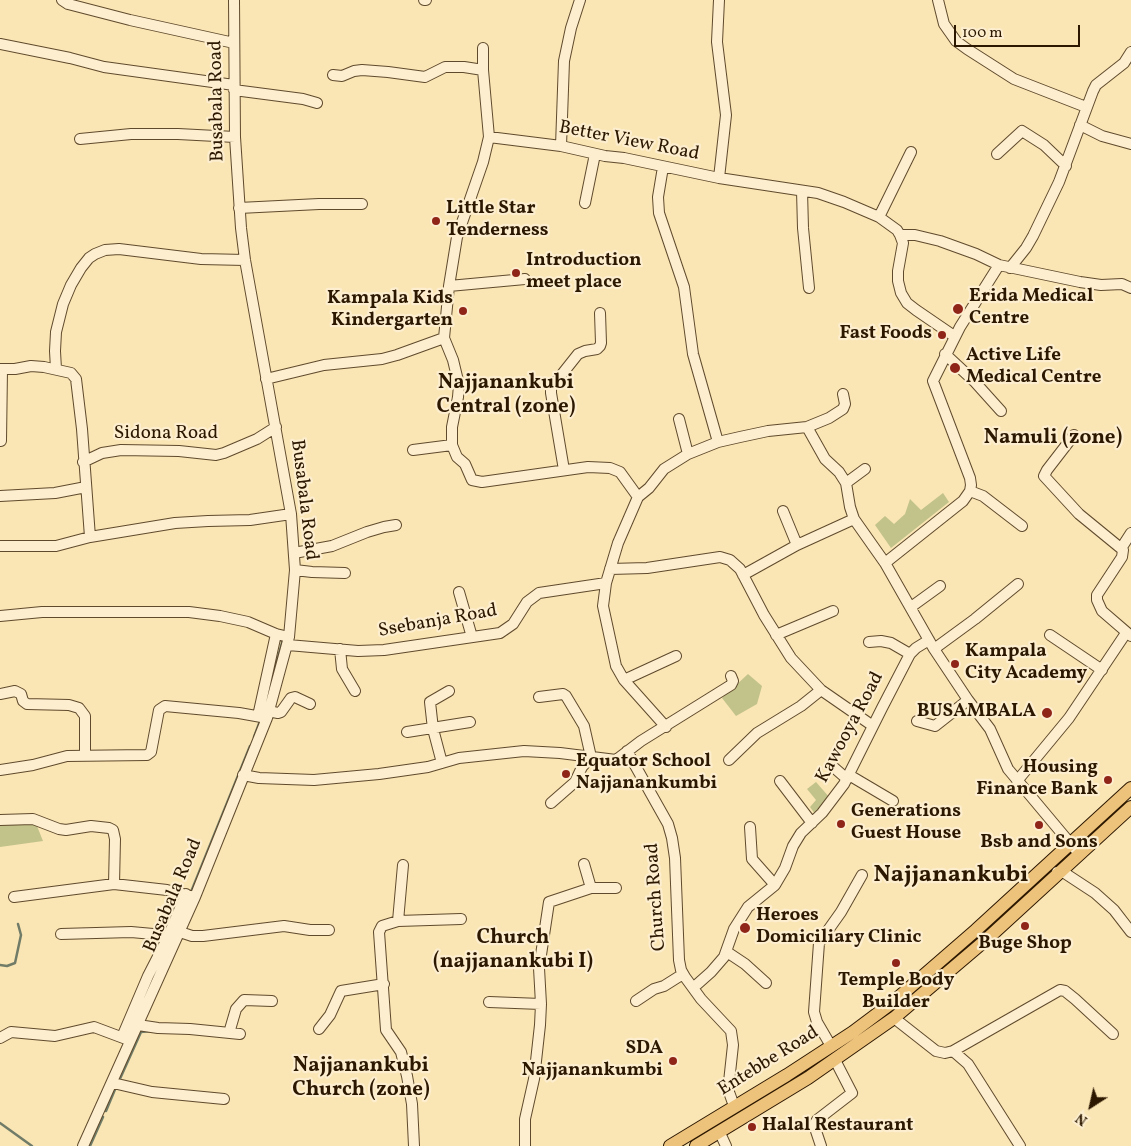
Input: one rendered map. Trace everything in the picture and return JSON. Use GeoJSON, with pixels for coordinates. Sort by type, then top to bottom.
{"type":"FeatureCollection","features":[{"type":"Feature","properties":{"kind":"main road","name":"Entebbe Road"},"geometry":{"type":"LineString","coordinates":[[670,1146],[831,1046],[892,1002],[934,967],[1131,788]]}},
{"type":"Feature","properties":{"kind":"main road","name":"Entebbe Road"},"geometry":{"type":"LineString","coordinates":[[696,1146],[720,1133],[835,1060],[894,1018],[987,938],[1131,807]]}},
{"type":"Feature","properties":{"kind":"street"},"geometry":{"type":"LineString","coordinates":[[62,0],[68,4],[120,17],[234,42]]}},
{"type":"Feature","properties":{"kind":"street","name":"Busabala Road"},"geometry":{"type":"LineString","coordinates":[[83,1146],[113,1083],[127,1039],[138,1025],[180,932],[190,896],[243,775],[288,641],[295,570],[291,514],[244,260],[239,208],[234,88],[234,0]]}},
{"type":"Feature","properties":{"kind":"street"},"geometry":{"type":"LineString","coordinates":[[561,146],[564,61],[571,28],[580,0]]}},
{"type":"Feature","properties":{"kind":"street"},"geometry":{"type":"LineString","coordinates":[[719,0],[717,42],[726,115],[719,178]]}},
{"type":"Feature","properties":{"kind":"street"},"geometry":{"type":"LineString","coordinates":[[938,0],[944,24],[956,41],[967,49],[1014,79],[1086,107]]}},
{"type":"Feature","properties":{"kind":"street"},"geometry":{"type":"LineString","coordinates":[[0,44],[104,67],[303,99],[317,103]]}},
{"type":"Feature","properties":{"kind":"street"},"geometry":{"type":"LineString","coordinates":[[483,48],[489,137],[483,162],[460,225],[449,286],[444,338],[453,360],[459,385],[451,433],[452,444],[457,457],[466,464],[470,477],[476,482],[564,470],[604,467],[617,470],[638,496]]}},
{"type":"Feature","properties":{"kind":"street"},"geometry":{"type":"LineString","coordinates":[[1010,268],[1023,253],[1033,236],[1066,166],[1086,107],[1096,85],[1124,63],[1131,52]]}},
{"type":"Feature","properties":{"kind":"street"},"geometry":{"type":"LineString","coordinates":[[333,75],[342,76],[362,70],[425,77],[445,67],[483,70]]}},
{"type":"Feature","properties":{"kind":"street"},"geometry":{"type":"LineString","coordinates":[[1080,125],[1102,136],[1131,144]]}},
{"type":"Feature","properties":{"kind":"street"},"geometry":{"type":"LineString","coordinates":[[997,154],[1022,131],[1044,146],[1066,166]]}},
{"type":"Feature","properties":{"kind":"street"},"geometry":{"type":"LineString","coordinates":[[80,139],[131,134],[236,137]]}},
{"type":"Feature","properties":{"kind":"street","name":"Better View Road"},"geometry":{"type":"LineString","coordinates":[[489,137],[561,146],[719,178],[818,194],[878,217],[897,230],[900,235]]}},
{"type":"Feature","properties":{"kind":"street"},"geometry":{"type":"LineString","coordinates":[[878,217],[911,152]]}},
{"type":"Feature","properties":{"kind":"street"},"geometry":{"type":"LineString","coordinates":[[585,203],[594,154]]}},
{"type":"Feature","properties":{"kind":"street"},"geometry":{"type":"LineString","coordinates":[[663,166],[658,197],[659,213],[684,286],[693,354],[718,442]]}},
{"type":"Feature","properties":{"kind":"street"},"geometry":{"type":"LineString","coordinates":[[802,191],[803,228],[809,288]]}},
{"type":"Feature","properties":{"kind":"street"},"geometry":{"type":"LineString","coordinates":[[239,208],[362,204]]}},
{"type":"Feature","properties":{"kind":"street"},"geometry":{"type":"LineString","coordinates":[[954,336],[916,310],[901,293],[898,271],[903,244],[900,235],[914,234],[940,241],[1010,268],[1080,282],[1102,285],[1122,284],[1131,288]]}},
{"type":"Feature","properties":{"kind":"street"},"geometry":{"type":"LineString","coordinates":[[56,369],[56,332],[64,304],[71,285],[81,268],[95,254],[105,250],[119,249],[201,259],[244,260]]}},
{"type":"Feature","properties":{"kind":"street"},"geometry":{"type":"LineString","coordinates":[[885,563],[963,501],[970,490],[970,478],[934,387],[933,378],[971,307],[1000,265]]}},
{"type":"Feature","properties":{"kind":"street"},"geometry":{"type":"LineString","coordinates":[[449,286],[525,279]]}},
{"type":"Feature","properties":{"kind":"street"},"geometry":{"type":"LineString","coordinates":[[564,470],[551,388],[578,354],[585,350],[597,349],[600,346],[600,313]]}},
{"type":"Feature","properties":{"kind":"street"},"geometry":{"type":"LineString","coordinates":[[266,379],[324,365],[390,357],[444,338]]}},
{"type":"Feature","properties":{"kind":"street"},"geometry":{"type":"LineString","coordinates":[[946,354],[1001,410]]}},
{"type":"Feature","properties":{"kind":"street"},"geometry":{"type":"LineString","coordinates":[[1,441],[1,369],[15,370],[31,366],[71,373],[76,379],[82,429],[90,537]]}},
{"type":"Feature","properties":{"kind":"street"},"geometry":{"type":"LineString","coordinates":[[666,727],[624,680],[616,666],[604,615],[603,597],[606,582],[618,543],[638,496],[649,488],[664,469],[688,454],[718,442],[768,432],[807,427],[828,418],[844,409],[845,404],[842,394]]}},
{"type":"Feature","properties":{"kind":"street"},"geometry":{"type":"LineString","coordinates":[[680,419],[688,454]]}},
{"type":"Feature","properties":{"kind":"street"},"geometry":{"type":"LineString","coordinates":[[807,427],[825,459],[839,472],[846,483],[854,519],[885,563],[932,645],[968,700],[990,729],[1008,769],[1079,854]]}},
{"type":"Feature","properties":{"kind":"street","name":"Sidona Road"},"geometry":{"type":"LineString","coordinates":[[83,462],[102,453],[121,450],[164,450],[216,455],[257,439],[276,428]]}},
{"type":"Feature","properties":{"kind":"street"},"geometry":{"type":"LineString","coordinates":[[1017,781],[1070,718],[1129,634],[1102,611],[1097,600],[1097,595],[1122,557],[1124,552],[1122,547],[1078,514],[1046,479],[1045,474],[1047,470],[1074,435]]}},
{"type":"Feature","properties":{"kind":"street"},"geometry":{"type":"LineString","coordinates":[[413,450],[452,444]]}},
{"type":"Feature","properties":{"kind":"street"},"geometry":{"type":"LineString","coordinates":[[846,483],[865,469]]}},
{"type":"Feature","properties":{"kind":"street"},"geometry":{"type":"LineString","coordinates":[[0,496],[54,493],[86,487]]}},
{"type":"Feature","properties":{"kind":"street"},"geometry":{"type":"LineString","coordinates":[[970,490],[983,496],[1022,526]]}},
{"type":"Feature","properties":{"kind":"street"},"geometry":{"type":"LineString","coordinates":[[783,512],[797,545]]}},
{"type":"Feature","properties":{"kind":"street"},"geometry":{"type":"LineString","coordinates":[[0,546],[56,546],[90,537],[175,523],[250,520],[291,514]]}},
{"type":"Feature","properties":{"kind":"street"},"geometry":{"type":"LineString","coordinates":[[744,575],[797,545],[854,519]]}},
{"type":"Feature","properties":{"kind":"street"},"geometry":{"type":"LineString","coordinates":[[294,553],[332,546],[367,532],[396,525]]}},
{"type":"Feature","properties":{"kind":"street"},"geometry":{"type":"LineString","coordinates":[[1122,547],[1131,533]]}},
{"type":"Feature","properties":{"kind":"street"},"geometry":{"type":"LineString","coordinates":[[610,569],[647,568],[720,557],[725,558],[734,564],[744,575],[776,635],[791,658],[820,690],[872,726]]}},
{"type":"Feature","properties":{"kind":"street"},"geometry":{"type":"LineString","coordinates":[[295,570],[345,573]]}},
{"type":"Feature","properties":{"kind":"street","name":"Ssebanja Road"},"geometry":{"type":"LineString","coordinates":[[0,616],[42,612],[189,612],[248,622],[288,641],[358,651],[384,650],[500,633],[513,624],[527,602],[539,593],[606,582]]}},
{"type":"Feature","properties":{"kind":"street","name":"Kawooya Road"},"geometry":{"type":"LineString","coordinates":[[775,885],[786,868],[793,846],[802,833],[837,795],[848,777],[872,726],[910,654],[916,648],[932,645],[975,619],[1018,584]]}},
{"type":"Feature","properties":{"kind":"street"},"geometry":{"type":"LineString","coordinates":[[911,607],[940,586]]}},
{"type":"Feature","properties":{"kind":"street"},"geometry":{"type":"LineString","coordinates":[[459,592],[472,637]]}},
{"type":"Feature","properties":{"kind":"street"},"geometry":{"type":"LineString","coordinates":[[776,635],[832,611]]}},
{"type":"Feature","properties":{"kind":"street"},"geometry":{"type":"LineString","coordinates":[[264,715],[276,634]]}},
{"type":"Feature","properties":{"kind":"street"},"geometry":{"type":"LineString","coordinates":[[1050,635],[1102,670]]}},
{"type":"Feature","properties":{"kind":"street"},"geometry":{"type":"LineString","coordinates":[[869,642],[881,641],[890,643],[910,654]]}},
{"type":"Feature","properties":{"kind":"street"},"geometry":{"type":"LineString","coordinates":[[340,649],[342,669],[355,691]]}},
{"type":"Feature","properties":{"kind":"street"},"geometry":{"type":"LineString","coordinates":[[624,680],[676,656]]}},
{"type":"Feature","properties":{"kind":"street"},"geometry":{"type":"LineString","coordinates":[[243,775],[259,778],[314,780],[379,774],[460,758],[524,751],[616,760],[730,685],[733,681],[732,676]]}},
{"type":"Feature","properties":{"kind":"street"},"geometry":{"type":"LineString","coordinates":[[729,760],[757,733],[800,706],[820,690]]}},
{"type":"Feature","properties":{"kind":"street"},"geometry":{"type":"LineString","coordinates":[[0,694],[15,691],[21,694],[23,701],[27,704],[69,705],[79,708],[85,716],[85,756]]}},
{"type":"Feature","properties":{"kind":"street"},"geometry":{"type":"LineString","coordinates":[[442,763],[433,729],[430,702],[449,691]]}},
{"type":"Feature","properties":{"kind":"street"},"geometry":{"type":"LineString","coordinates":[[539,697],[563,694],[566,696],[584,726],[591,757]]}},
{"type":"Feature","properties":{"kind":"street"},"geometry":{"type":"LineString","coordinates":[[0,770],[33,766],[67,756],[148,755],[151,752],[159,710],[165,706],[264,715],[281,712],[292,698],[295,697],[310,704]]}},
{"type":"Feature","properties":{"kind":"street"},"geometry":{"type":"LineString","coordinates":[[917,721],[935,726],[968,700]]}},
{"type":"Feature","properties":{"kind":"street"},"geometry":{"type":"LineString","coordinates":[[407,732],[470,722]]}},
{"type":"Feature","properties":{"kind":"street","name":"Church Road"},"geometry":{"type":"LineString","coordinates":[[628,751],[668,824],[672,838],[675,858],[679,960],[683,974],[731,1032],[733,1046],[729,1092],[734,1106]]}},
{"type":"Feature","properties":{"kind":"street"},"geometry":{"type":"LineString","coordinates":[[551,803],[575,782],[582,767],[591,757]]}},
{"type":"Feature","properties":{"kind":"street"},"geometry":{"type":"LineString","coordinates":[[831,765],[848,777],[893,801]]}},
{"type":"Feature","properties":{"kind":"street"},"geometry":{"type":"LineString","coordinates":[[780,781],[812,823]]}},
{"type":"Feature","properties":{"kind":"street"},"geometry":{"type":"LineString","coordinates":[[0,820],[33,819],[66,830],[91,826],[110,828],[113,830],[115,839],[114,884]]}},
{"type":"Feature","properties":{"kind":"street"},"geometry":{"type":"LineString","coordinates":[[693,988],[720,963],[727,952],[734,929],[748,907],[775,885],[752,860],[750,827]]}},
{"type":"Feature","properties":{"kind":"street"},"geometry":{"type":"LineString","coordinates":[[1047,863],[1058,874],[1064,872],[1089,888],[1130,927]]}},
{"type":"Feature","properties":{"kind":"street"},"geometry":{"type":"LineString","coordinates":[[584,864],[591,888]]}},
{"type":"Feature","properties":{"kind":"street"},"geometry":{"type":"LineString","coordinates":[[398,921],[403,865]]}},
{"type":"Feature","properties":{"kind":"street"},"geometry":{"type":"LineString","coordinates":[[831,1046],[817,1022],[814,1012],[820,943],[841,912],[862,875]]}},
{"type":"Feature","properties":{"kind":"street"},"geometry":{"type":"LineString","coordinates":[[0,1038],[11,1032],[55,1036],[94,1027],[127,1039],[148,976],[190,896],[144,886],[114,884],[14,897]]}},
{"type":"Feature","properties":{"kind":"street"},"geometry":{"type":"LineString","coordinates":[[525,1146],[525,1119],[534,1078],[541,1004],[539,968],[549,902],[591,888],[616,888]]}},
{"type":"Feature","properties":{"kind":"street"},"geometry":{"type":"LineString","coordinates":[[414,1146],[411,1092],[401,1052],[386,1030],[379,932],[382,926],[387,923],[398,921],[461,919]]}},
{"type":"Feature","properties":{"kind":"street"},"geometry":{"type":"LineString","coordinates":[[180,932],[192,936],[203,936],[284,926],[310,930],[329,930]]}},
{"type":"Feature","properties":{"kind":"street"},"geometry":{"type":"LineString","coordinates":[[61,934],[131,932],[153,934],[168,939]]}},
{"type":"Feature","properties":{"kind":"street"},"geometry":{"type":"LineString","coordinates":[[727,952],[745,964],[766,983]]}},
{"type":"Feature","properties":{"kind":"street"},"geometry":{"type":"LineString","coordinates":[[636,1001],[683,974]]}},
{"type":"Feature","properties":{"kind":"street"},"geometry":{"type":"LineString","coordinates":[[319,1029],[330,1015],[337,996],[341,991],[384,984]]}},
{"type":"Feature","properties":{"kind":"street"},"geometry":{"type":"LineString","coordinates":[[894,1018],[936,1051],[946,1053],[953,1051],[1060,990],[1065,991],[1075,999],[1112,1034]]}},
{"type":"Feature","properties":{"kind":"street"},"geometry":{"type":"LineString","coordinates":[[138,1025],[235,1033],[236,1009],[244,1000],[272,1001]]}},
{"type":"Feature","properties":{"kind":"street"},"geometry":{"type":"LineString","coordinates":[[489,1002],[541,1004]]}},
{"type":"Feature","properties":{"kind":"street"},"geometry":{"type":"LineString","coordinates":[[953,1051],[968,1064],[1020,1146]]}},
{"type":"Feature","properties":{"kind":"street"},"geometry":{"type":"LineString","coordinates":[[821,1146],[814,1125],[817,1120],[852,1093],[835,1060]]}},
{"type":"Feature","properties":{"kind":"street"},"geometry":{"type":"LineString","coordinates":[[113,1083],[169,1094],[224,1099]]}},
{"type":"Feature","properties":{"kind":"street"},"geometry":{"type":"LineString","coordinates":[[720,1133],[726,1146]]}},
{"type":"Feature","properties":{"kind":"green space"},"geometry":{"type":"Polygon","coordinates":[[[943,493],[949,502],[891,548],[875,525],[885,516],[894,524],[905,514],[910,499],[921,510],[943,493]]]}},
{"type":"Feature","properties":{"kind":"green space"},"geometry":{"type":"Polygon","coordinates":[[[748,674],[762,686],[757,704],[736,716],[722,698],[748,674]]]}},
{"type":"Feature","properties":{"kind":"green space"},"geometry":{"type":"Polygon","coordinates":[[[816,782],[830,798],[815,814],[810,807],[816,800],[807,789],[816,782]]]}},
{"type":"Feature","properties":{"kind":"green space"},"geometry":{"type":"Polygon","coordinates":[[[35,821],[43,841],[0,847],[0,825],[35,821]]]}},
{"type":"Feature","properties":{"kind":"waterway"},"geometry":{"type":"LineString","coordinates":[[268,695],[283,639]]}},
{"type":"Feature","properties":{"kind":"waterway"},"geometry":{"type":"LineString","coordinates":[[254,737],[260,721]]}},
{"type":"Feature","properties":{"kind":"waterway"},"geometry":{"type":"LineString","coordinates":[[191,892],[250,746]]}},
{"type":"Feature","properties":{"kind":"waterway"},"geometry":{"type":"LineString","coordinates":[[0,965],[7,966],[15,963],[21,935],[18,924]]}},
{"type":"Feature","properties":{"kind":"waterway"},"geometry":{"type":"LineString","coordinates":[[150,985],[157,969]]}},
{"type":"Feature","properties":{"kind":"waterway"},"geometry":{"type":"LineString","coordinates":[[119,1081],[141,1032],[151,1031]]}},
{"type":"Feature","properties":{"kind":"waterway"},"geometry":{"type":"LineString","coordinates":[[106,1111],[116,1087]]}},
{"type":"Feature","properties":{"kind":"waterway"},"geometry":{"type":"LineString","coordinates":[[90,1146],[103,1117]]}},
{"type":"Feature","properties":{"kind":"waterway"},"geometry":{"type":"LineString","coordinates":[[0,1123],[32,1146]]}},
{"type":"Feature","properties":{"kind":"place","name":"Little Star Tenderness"},"geometry":{"type":"Point","coordinates":[436,221]}},
{"type":"Feature","properties":{"kind":"place","name":"Introduction meet place"},"geometry":{"type":"Point","coordinates":[516,273]}},
{"type":"Feature","properties":{"kind":"place","name":"Erida Medical Centre"},"geometry":{"type":"Point","coordinates":[958,309]}},
{"type":"Feature","properties":{"kind":"place","name":"Kampala Kids Kindergarten"},"geometry":{"type":"Point","coordinates":[463,311]}},
{"type":"Feature","properties":{"kind":"place","name":"Fast Foods"},"geometry":{"type":"Point","coordinates":[942,335]}},
{"type":"Feature","properties":{"kind":"place","name":"Active Life Medical Centre"},"geometry":{"type":"Point","coordinates":[955,368]}},
{"type":"Feature","properties":{"kind":"place","name":"Kampala City Academy"},"geometry":{"type":"Point","coordinates":[955,664]}},
{"type":"Feature","properties":{"kind":"place","name":"BUSAMBALA"},"geometry":{"type":"Point","coordinates":[1047,713]}},
{"type":"Feature","properties":{"kind":"place","name":"Equator School Najjanankumbi"},"geometry":{"type":"Point","coordinates":[566,774]}},
{"type":"Feature","properties":{"kind":"place","name":"Housing Finance Bank"},"geometry":{"type":"Point","coordinates":[1108,780]}},
{"type":"Feature","properties":{"kind":"place","name":"Generations Guest House"},"geometry":{"type":"Point","coordinates":[841,824]}},
{"type":"Feature","properties":{"kind":"place","name":"Bsb and Sons"},"geometry":{"type":"Point","coordinates":[1039,825]}},
{"type":"Feature","properties":{"kind":"place","name":"Buge Shop"},"geometry":{"type":"Point","coordinates":[1025,926]}},
{"type":"Feature","properties":{"kind":"place","name":"Heroes Domiciliary Clinic"},"geometry":{"type":"Point","coordinates":[745,928]}},
{"type":"Feature","properties":{"kind":"place","name":"Temple Body Builder"},"geometry":{"type":"Point","coordinates":[896,963]}},
{"type":"Feature","properties":{"kind":"place","name":"SDA Najjanankumbi"},"geometry":{"type":"Point","coordinates":[673,1061]}},
{"type":"Feature","properties":{"kind":"place","name":"Halal Restaurant"},"geometry":{"type":"Point","coordinates":[752,1127]}},
{"type":"Feature","properties":{"kind":"district","name":"Najjanankubi Central (zone)"},"geometry":{"type":"Point","coordinates":[506,396]}},
{"type":"Feature","properties":{"kind":"district","name":"Namuli (zone)"},"geometry":{"type":"Point","coordinates":[1053,439]}},
{"type":"Feature","properties":{"kind":"district","name":"Najjanankubi"},"geometry":{"type":"Point","coordinates":[951,877]}},
{"type":"Feature","properties":{"kind":"district","name":"Church (najjanankubi I)"},"geometry":{"type":"Point","coordinates":[513,951]}},
{"type":"Feature","properties":{"kind":"district","name":"Najjanankubi Church (zone)"},"geometry":{"type":"Point","coordinates":[361,1079]}}]}
